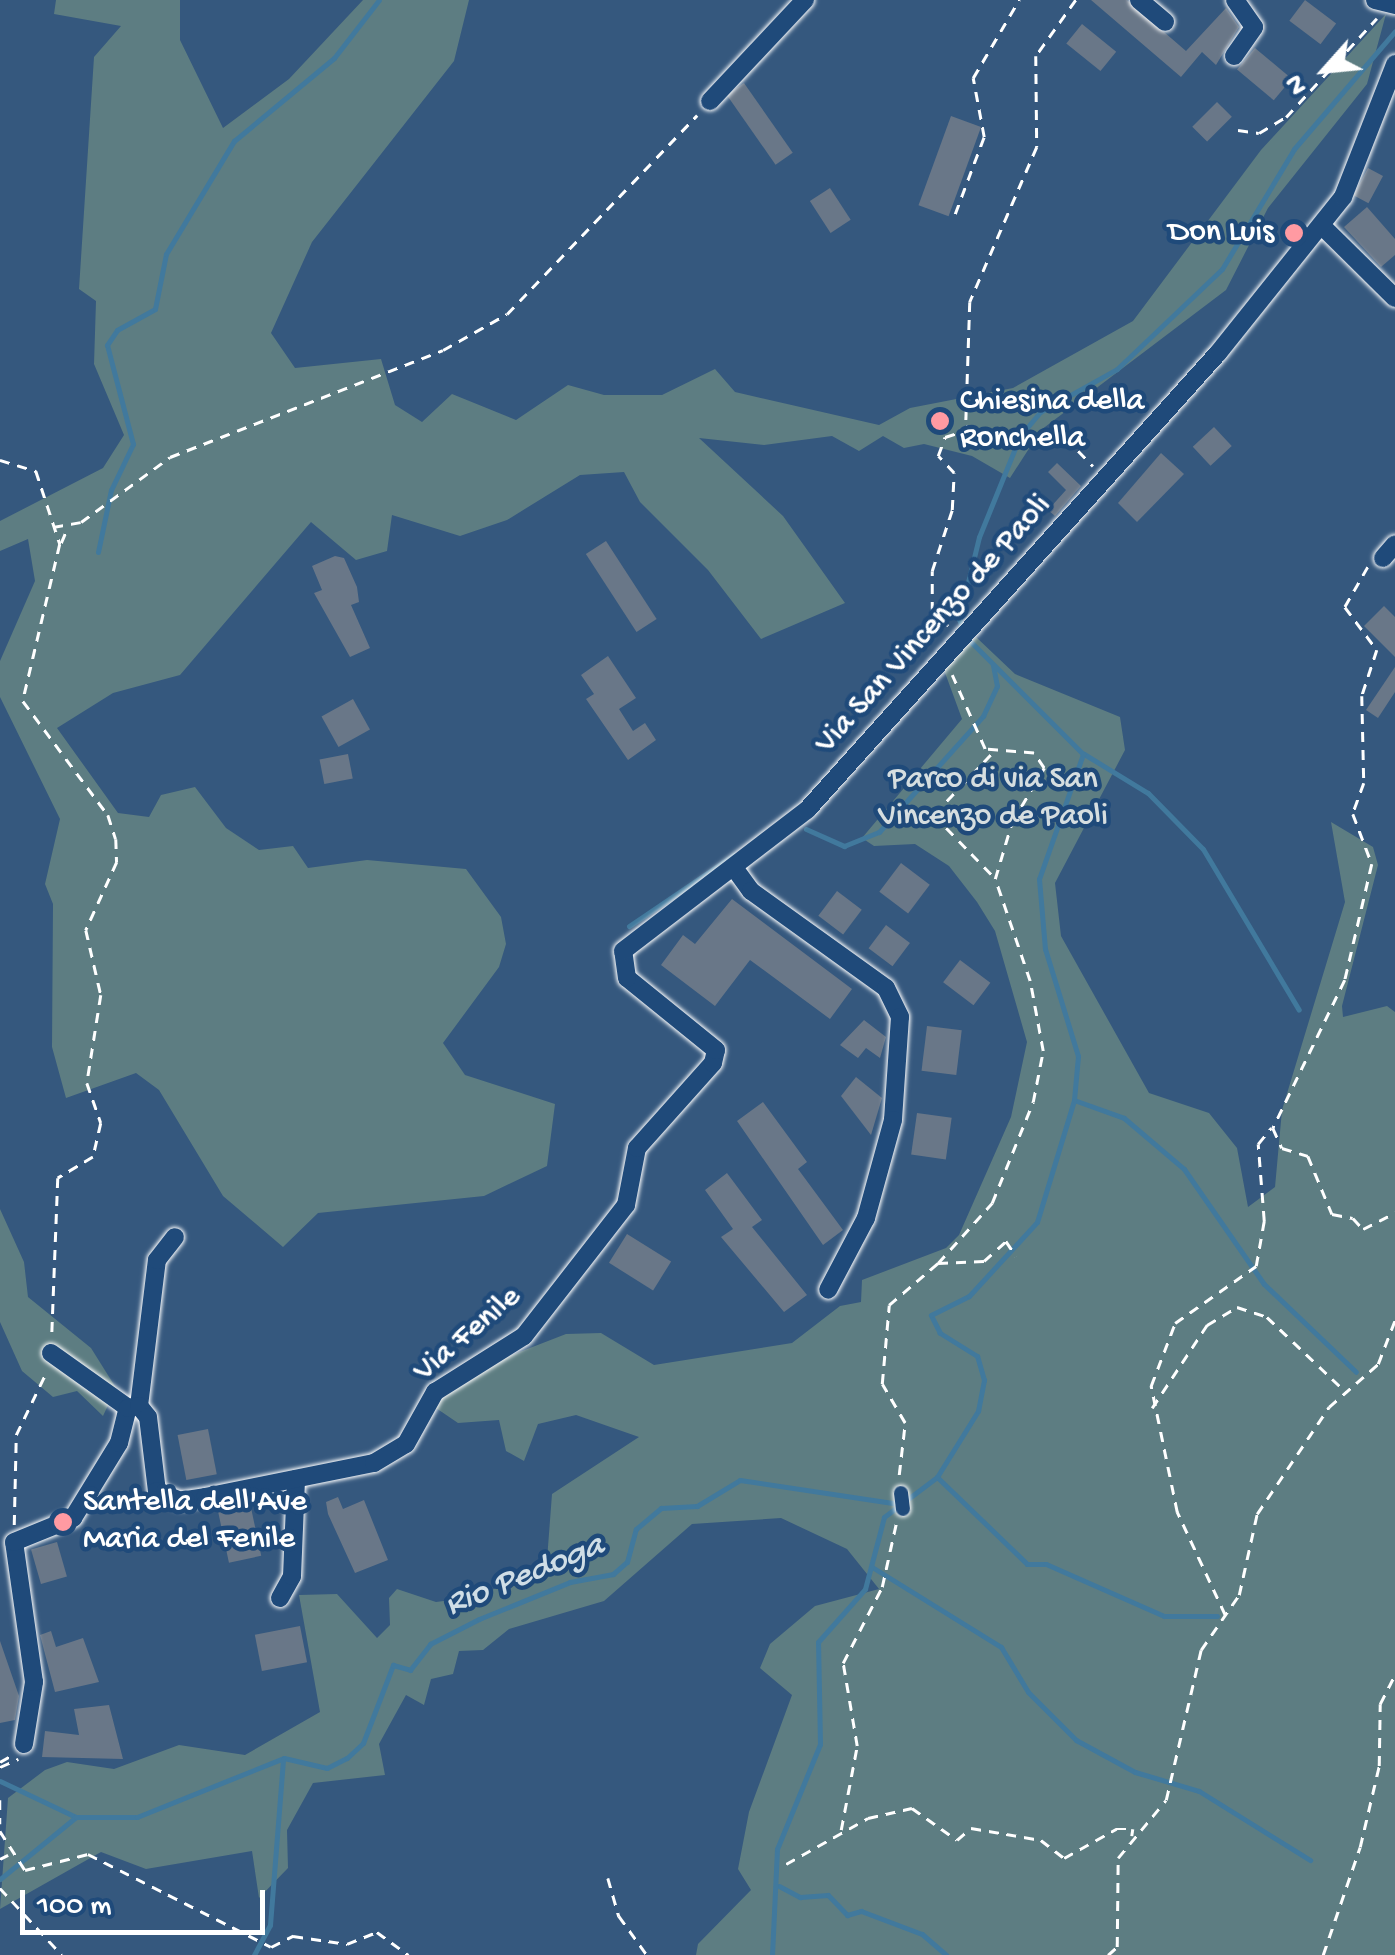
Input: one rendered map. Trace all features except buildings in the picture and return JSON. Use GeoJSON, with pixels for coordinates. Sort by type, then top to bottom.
{"type":"FeatureCollection","features":[{"type":"Feature","properties":{"kind":"street"},"geometry":{"type":"LineString","coordinates":[[710,101],[805,0]]}},
{"type":"Feature","properties":{"kind":"street"},"geometry":{"type":"LineString","coordinates":[[1139,0],[1166,22]]}},
{"type":"Feature","properties":{"kind":"street"},"geometry":{"type":"LineString","coordinates":[[1234,56],[1254,27],[1235,0]]}},
{"type":"Feature","properties":{"kind":"street","name":"Via San Vincenzo de Paoli"},"geometry":{"type":"LineString","coordinates":[[716,1050],[619,964],[632,939],[735,869],[808,810],[971,621],[1104,482],[1323,227],[1368,143],[1395,64]]}},
{"type":"Feature","properties":{"kind":"street"},"geometry":{"type":"LineString","coordinates":[[1323,227],[1395,298]]}},
{"type":"Feature","properties":{"kind":"street"},"geometry":{"type":"LineString","coordinates":[[735,869],[751,891],[886,988],[900,1017],[893,1120],[866,1218],[828,1290]]}},
{"type":"Feature","properties":{"kind":"street","name":"Via Fenile"},"geometry":{"type":"LineString","coordinates":[[133,1407],[153,1437],[157,1491],[180,1501],[374,1464],[406,1444],[435,1392],[524,1336],[626,1205],[637,1148],[702,1078],[716,1050]]}},
{"type":"Feature","properties":{"kind":"street"},"geometry":{"type":"LineString","coordinates":[[24,1744],[34,1682],[14,1542],[74,1518],[120,1443],[133,1407],[157,1260],[176,1236]]}},
{"type":"Feature","properties":{"kind":"street"},"geometry":{"type":"LineString","coordinates":[[51,1353],[133,1407]]}},
{"type":"Feature","properties":{"kind":"street"},"geometry":{"type":"LineString","coordinates":[[280,1598],[292,1576],[296,1479]]}},
{"type":"Feature","properties":{"kind":"path"},"geometry":{"type":"LineString","coordinates":[[955,214],[984,137],[974,78],[1020,0]]}},
{"type":"Feature","properties":{"kind":"path"},"geometry":{"type":"LineString","coordinates":[[966,430],[970,302],[1037,147],[1033,72],[1045,41],[1076,0]]}},
{"type":"Feature","properties":{"kind":"path"},"geometry":{"type":"LineString","coordinates":[[1238,130],[1259,133],[1286,117],[1343,49],[1388,4]]}},
{"type":"Feature","properties":{"kind":"path"},"geometry":{"type":"LineString","coordinates":[[14,1542],[16,1434],[51,1353],[58,1178],[93,1157],[102,1123],[88,1083],[102,995],[86,930],[117,862],[108,815],[23,701],[60,544],[68,529],[170,457],[443,350],[507,314],[710,101]]}},
{"type":"Feature","properties":{"kind":"path"},"geometry":{"type":"LineString","coordinates":[[958,637],[932,612],[932,570],[952,510],[954,474],[938,456],[944,437],[966,430],[995,444],[1066,438],[1104,482]]}},
{"type":"Feature","properties":{"kind":"path"},"geometry":{"type":"LineString","coordinates":[[0,460],[36,471],[60,544]]}},
{"type":"Feature","properties":{"kind":"path"},"geometry":{"type":"LineString","coordinates":[[52,526],[68,529]]}},
{"type":"Feature","properties":{"kind":"path"},"geometry":{"type":"LineString","coordinates":[[1225,1618],[1221,1594],[1177,1512],[1152,1408],[1155,1365],[1175,1322],[1256,1266],[1264,1221],[1258,1144],[1273,1128],[1345,980],[1372,864],[1353,814],[1364,782],[1362,696],[1377,650],[1348,616],[1345,598],[1389,551]]}},
{"type":"Feature","properties":{"kind":"path"},"geometry":{"type":"LineString","coordinates":[[940,657],[971,712],[985,749],[992,754]]}},
{"type":"Feature","properties":{"kind":"path"},"geometry":{"type":"LineString","coordinates":[[982,760],[985,749]]}},
{"type":"Feature","properties":{"kind":"path"},"geometry":{"type":"LineString","coordinates":[[841,1831],[857,1746],[844,1663],[882,1587],[886,1544],[902,1501],[905,1423],[882,1384],[884,1316],[992,1204],[1040,1074],[1035,1001],[995,879],[934,820],[982,760],[992,754],[1034,753],[1044,768],[1012,822],[995,879]]}},
{"type":"Feature","properties":{"kind":"path"},"geometry":{"type":"LineString","coordinates":[[1273,1128],[1282,1148],[1308,1156],[1332,1214],[1353,1218],[1364,1230],[1395,1213]]}},
{"type":"Feature","properties":{"kind":"path"},"geometry":{"type":"LineString","coordinates":[[938,1263],[984,1261],[1006,1242],[1016,1256]]}},
{"type":"Feature","properties":{"kind":"path"},"geometry":{"type":"LineString","coordinates":[[1152,1408],[1207,1325],[1237,1307],[1267,1317],[1346,1392]]}},
{"type":"Feature","properties":{"kind":"path"},"geometry":{"type":"LineString","coordinates":[[1108,1955],[1117,1947],[1118,1858],[1166,1800],[1201,1650],[1239,1595],[1257,1514],[1346,1392],[1378,1364],[1395,1320]]}},
{"type":"Feature","properties":{"kind":"path"},"geometry":{"type":"LineString","coordinates":[[1324,1955],[1360,1847],[1379,1766],[1380,1704],[1395,1675]]}},
{"type":"Feature","properties":{"kind":"path"},"geometry":{"type":"LineString","coordinates":[[0,1768],[6,1765]]}},
{"type":"Feature","properties":{"kind":"path"},"geometry":{"type":"LineString","coordinates":[[0,1800],[0,1824]]}},
{"type":"Feature","properties":{"kind":"path"},"geometry":{"type":"LineString","coordinates":[[786,1864],[841,1831],[912,1808],[957,1840],[971,1828],[1041,1840],[1064,1858],[1116,1829],[1133,1830],[1132,1838]]}},
{"type":"Feature","properties":{"kind":"path"},"geometry":{"type":"LineString","coordinates":[[0,1831],[9,1854],[33,1872],[88,1854],[125,1866],[178,1904],[210,1912],[271,1947],[293,1936],[347,1944],[377,1932],[410,1955]]}},
{"type":"Feature","properties":{"kind":"path"},"geometry":{"type":"LineString","coordinates":[[0,1859],[9,1854]]}},
{"type":"Feature","properties":{"kind":"path"},"geometry":{"type":"LineString","coordinates":[[608,1878],[619,1916],[647,1955]]}},
{"type":"Feature","properties":{"kind":"path"},"geometry":{"type":"LineString","coordinates":[[0,1888],[62,1955]]}},
{"type":"Feature","properties":{"kind":"green space"},"geometry":{"type":"Polygon","coordinates":[[[56,0],[180,0],[180,40],[223,128],[289,79],[363,0],[469,0],[454,61],[312,242],[271,333],[295,368],[381,359],[395,405],[422,422],[452,394],[516,420],[568,385],[604,395],[662,395],[715,369],[735,392],[879,425],[910,408],[1013,388],[1133,321],[1261,150],[1386,14],[1367,84],[1268,208],[1226,290],[1041,430],[1010,478],[972,456],[924,444],[904,448],[883,436],[859,451],[832,436],[764,445],[699,438],[783,516],[845,603],[761,639],[708,570],[640,502],[624,472],[580,475],[507,520],[460,536],[392,515],[387,551],[356,560],[311,522],[180,675],[113,693],[57,728],[118,813],[149,817],[161,795],[195,787],[226,828],[259,850],[293,846],[308,868],[367,860],[466,869],[501,917],[506,944],[499,967],[443,1043],[465,1075],[555,1104],[547,1166],[484,1196],[318,1213],[283,1247],[223,1196],[159,1090],[136,1073],[66,1098],[52,1047],[53,904],[45,884],[60,819],[0,697],[0,661],[35,581],[28,539],[0,551],[0,521],[103,468],[124,435],[94,364],[96,301],[79,289],[94,57],[121,26],[54,14],[56,0]]]}},
{"type":"Feature","properties":{"kind":"green space","name":"Parco di via San Vincenzo de Paoli"},"geometry":{"type":"Polygon","coordinates":[[[976,637],[1015,674],[1120,717],[1125,750],[1055,883],[1061,936],[1149,1093],[1209,1113],[1237,1148],[1248,1207],[1275,1187],[1282,1110],[1345,902],[1331,822],[1373,847],[1378,865],[1342,1006],[1343,1017],[1387,1006],[1395,1012],[1395,1955],[696,1955],[698,1944],[751,1890],[738,1869],[749,1812],[792,1695],[760,1668],[770,1644],[815,1606],[879,1589],[847,1549],[781,1518],[692,1524],[604,1601],[509,1629],[483,1650],[459,1651],[453,1674],[431,1679],[424,1705],[406,1695],[379,1744],[385,1775],[313,1783],[287,1830],[288,1868],[259,1898],[252,1851],[146,1869],[101,1852],[0,1909],[8,1798],[45,1770],[67,1762],[114,1769],[179,1745],[245,1755],[320,1712],[299,1595],[337,1594],[377,1638],[390,1625],[389,1598],[397,1589],[436,1602],[481,1596],[547,1560],[552,1494],[639,1437],[576,1415],[538,1424],[524,1461],[506,1451],[499,1420],[458,1423],[433,1406],[481,1367],[566,1334],[601,1333],[654,1365],[792,1343],[840,1306],[861,1302],[862,1280],[946,1248],[959,1235],[1011,1117],[1027,1042],[995,931],[949,866],[915,844],[874,846],[862,838],[962,719],[944,670],[976,637]]]}},
{"type":"Feature","properties":{"kind":"green space"},"geometry":{"type":"Polygon","coordinates":[[[0,1209],[24,1262],[28,1297],[91,1348],[116,1388],[103,1416],[77,1391],[53,1397],[22,1371],[0,1322],[0,1209]]]}},
{"type":"Feature","properties":{"kind":"waterway"},"geometry":{"type":"LineString","coordinates":[[98,552],[111,490],[133,444],[107,345],[117,330],[155,309],[166,254],[234,141],[334,58],[379,0]]}},
{"type":"Feature","properties":{"kind":"waterway"},"geometry":{"type":"LineString","coordinates":[[963,629],[959,619],[979,537],[1020,436],[1040,412],[1117,369],[1222,269],[1294,149],[1395,31]]}},
{"type":"Feature","properties":{"kind":"waterway"},"geometry":{"type":"LineString","coordinates":[[772,1955],[777,1849],[820,1744],[818,1642],[865,1589],[884,1517],[937,1477],[978,1411],[984,1380],[977,1356],[940,1333],[931,1315],[969,1296],[1037,1222],[1074,1100],[1078,1056],[1045,949],[1039,879],[1083,754],[968,639]]}},
{"type":"Feature","properties":{"kind":"waterway"},"geometry":{"type":"LineString","coordinates":[[806,829],[844,846],[879,832],[983,716],[997,686],[993,665]]}},
{"type":"Feature","properties":{"kind":"waterway"},"geometry":{"type":"LineString","coordinates":[[1084,754],[1148,793],[1203,849],[1299,1010]]}},
{"type":"Feature","properties":{"kind":"waterway"},"geometry":{"type":"LineString","coordinates":[[629,926],[734,855]]}},
{"type":"Feature","properties":{"kind":"waterway"},"geometry":{"type":"LineString","coordinates":[[1074,1100],[1124,1118],[1184,1169],[1264,1284],[1356,1372]]}},
{"type":"Feature","properties":{"kind":"waterway"},"geometry":{"type":"LineString","coordinates":[[937,1477],[1027,1564],[1046,1564],[1164,1616],[1217,1616]]}},
{"type":"Feature","properties":{"kind":"waterway","name":"Rio Pedoga"},"geometry":{"type":"LineString","coordinates":[[0,1879],[76,1817],[137,1817],[284,1758],[327,1768],[347,1758],[363,1743],[393,1665],[410,1670],[430,1644],[479,1619],[570,1582],[613,1574],[627,1562],[636,1529],[661,1508],[697,1506],[740,1480],[899,1504]]}},
{"type":"Feature","properties":{"kind":"waterway"},"geometry":{"type":"LineString","coordinates":[[872,1567],[1001,1647],[1028,1692],[1076,1740],[1135,1772],[1199,1791],[1310,1860]]}},
{"type":"Feature","properties":{"kind":"waterway"},"geometry":{"type":"LineString","coordinates":[[254,1955],[270,1925],[283,1760]]}},
{"type":"Feature","properties":{"kind":"waterway"},"geometry":{"type":"LineString","coordinates":[[0,1781],[76,1817]]}},
{"type":"Feature","properties":{"kind":"waterway"},"geometry":{"type":"LineString","coordinates":[[779,1886],[800,1897],[828,1895],[847,1915],[861,1911],[922,1934],[946,1955]]}},
{"type":"Feature","properties":{"kind":"place","name":"Don Luis"},"geometry":{"type":"Point","coordinates":[1294,233]}},
{"type":"Feature","properties":{"kind":"place","name":"Chiesina della Ronchella"},"geometry":{"type":"Point","coordinates":[940,421]}},
{"type":"Feature","properties":{"kind":"place","name":"Santella dell'Ave Maria del Fenile"},"geometry":{"type":"Point","coordinates":[63,1522]}}]}
